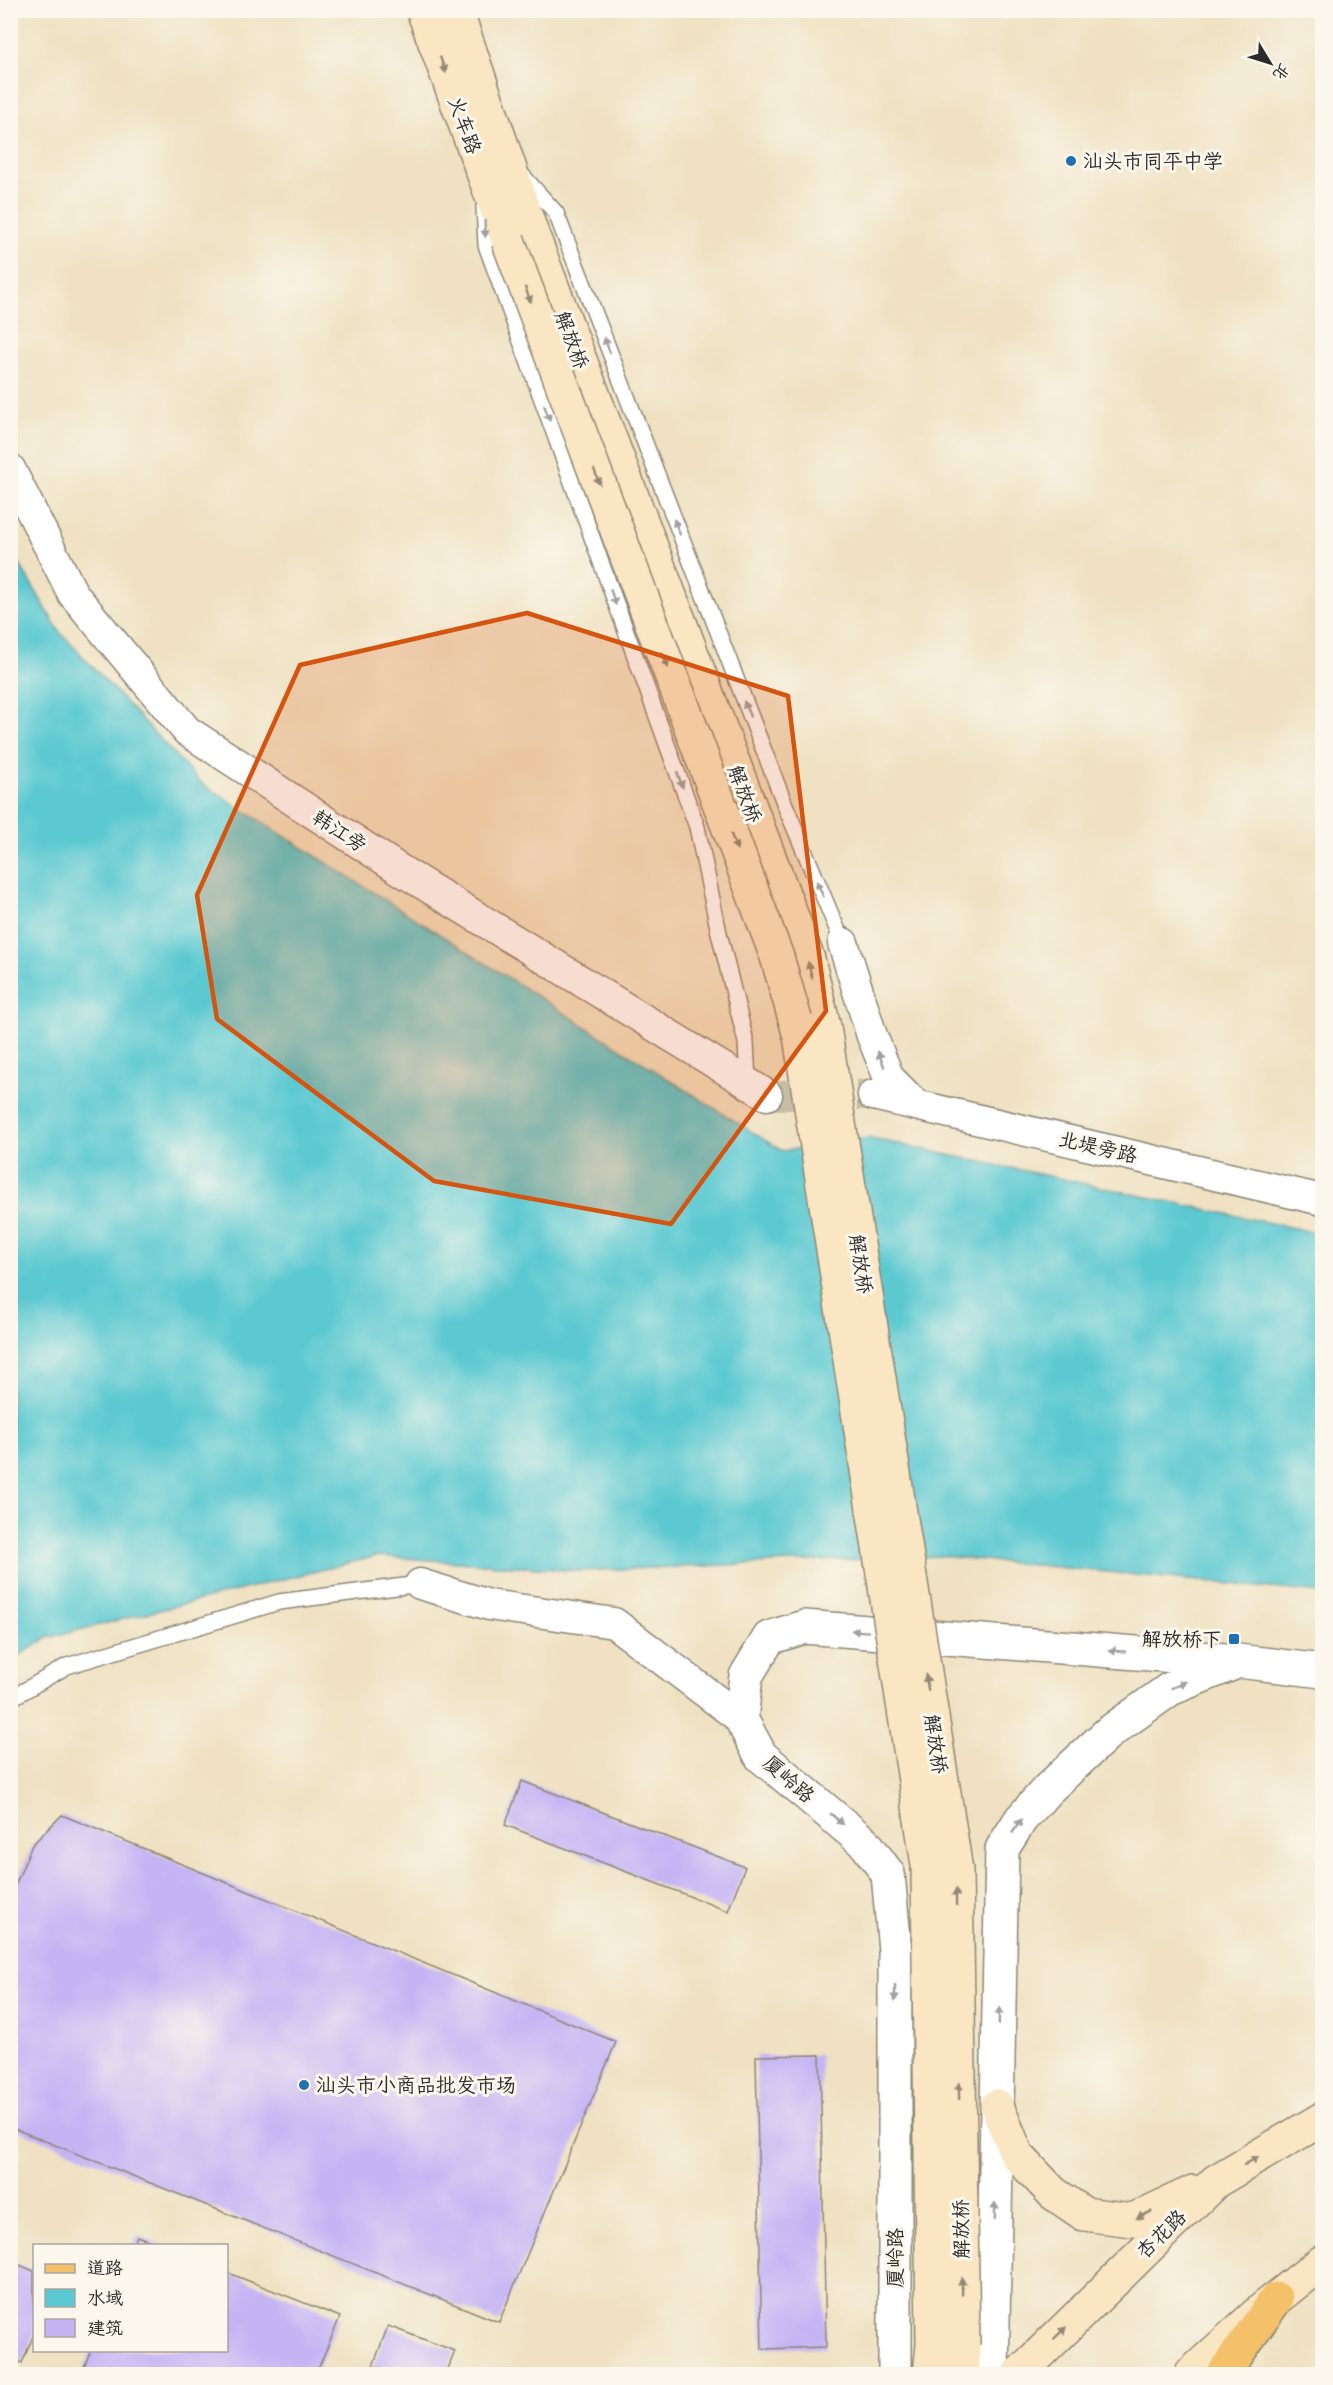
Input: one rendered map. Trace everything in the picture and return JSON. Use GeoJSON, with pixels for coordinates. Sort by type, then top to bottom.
{"type":"FeatureCollection","features":[{"type":"Feature","properties":{"kind":"main road","name":"火车路"},"geometry":{"type":"LineString","coordinates":[[423,10],[494,164],[519,235]]}},
{"type":"Feature","properties":{"kind":"main road","name":"火车路"},"geometry":{"type":"LineString","coordinates":[[456,10],[494,164]]}},
{"type":"Feature","properties":{"kind":"main road","name":"解放桥"},"geometry":{"type":"LineString","coordinates":[[519,235],[807,959],[825,1027],[956,1870],[947,2360]]}},
{"type":"Feature","properties":{"kind":"main road"},"geometry":{"type":"LineString","coordinates":[[998,2106],[1017,2155],[1053,2193],[1084,2214],[1132,2220],[1216,2181]]}},
{"type":"Feature","properties":{"kind":"main road","name":"杏花路"},"geometry":{"type":"LineString","coordinates":[[1019,2374],[1216,2181],[1323,2119]]}},
{"type":"Feature","properties":{"kind":"main road"},"geometry":{"type":"LineString","coordinates":[[1191,2374],[1276,2299],[1323,2262]]}},
{"type":"Feature","properties":{"kind":"main road"},"geometry":{"type":"LineString","coordinates":[[1223,2374],[1276,2299]]}},
{"type":"Feature","properties":{"kind":"street","name":"韩江旁"},"geometry":{"type":"LineString","coordinates":[[10,469],[73,594],[187,732],[402,871],[758,1089]]}},
{"type":"Feature","properties":{"kind":"street"},"geometry":{"type":"LineString","coordinates":[[843,944],[872,1036],[889,1078],[916,1105]]}},
{"type":"Feature","properties":{"kind":"street","name":"北堤旁路"},"geometry":{"type":"LineString","coordinates":[[873,1095],[1323,1200]]}},
{"type":"Feature","properties":{"kind":"street"},"geometry":{"type":"LineString","coordinates":[[420,1584],[489,1605],[614,1623],[741,1719]]}},
{"type":"Feature","properties":{"kind":"street"},"geometry":{"type":"LineString","coordinates":[[741,1719],[746,1676],[769,1638],[804,1627],[1238,1661],[1323,1671]]}},
{"type":"Feature","properties":{"kind":"street"},"geometry":{"type":"LineString","coordinates":[[992,2374],[1002,1849],[1028,1812],[1107,1734],[1170,1689],[1238,1661]]}},
{"type":"Feature","properties":{"kind":"street","name":"厦岭路"},"geometry":{"type":"LineString","coordinates":[[741,1719],[761,1756],[866,1844],[888,1874],[895,1950],[895,2374]]}},
{"type":"Feature","properties":{"kind":"lane"},"geometry":{"type":"LineString","coordinates":[[494,164],[555,213],[785,805],[843,944]]}},
{"type":"Feature","properties":{"kind":"lane"},"geometry":{"type":"LineString","coordinates":[[494,164],[486,245],[697,827],[719,933],[758,1089]]}},
{"type":"Feature","properties":{"kind":"lane"},"geometry":{"type":"LineString","coordinates":[[10,1699],[67,1666],[279,1602],[420,1584]]}},
{"type":"Feature","properties":{"kind":"highlighted area"},"geometry":{"type":"Polygon","coordinates":[[[527,613],[788,696],[826,1011],[671,1224],[434,1181],[217,1019],[197,895],[300,665],[527,613]]]}},
{"type":"Feature","properties":{"kind":"water"},"geometry":{"type":"Polygon","coordinates":[[[10,548],[59,631],[202,784],[782,1151],[869,1138],[1322,1234],[1322,1593],[942,1556],[578,1571],[377,1556],[47,1638],[11,1661],[10,548]]]}},
{"type":"Feature","properties":{"kind":"building"},"geometry":{"type":"Polygon","coordinates":[[[522,1781],[745,1867],[728,1911],[505,1825],[522,1781]]]}},
{"type":"Feature","properties":{"kind":"building","name":"汕头市小商品批发市场"},"geometry":{"type":"Polygon","coordinates":[[[62,1815],[616,2042],[499,2322],[10,2127],[10,1898],[32,1845],[62,1815]]]}},
{"type":"Feature","properties":{"kind":"building"},"geometry":{"type":"Polygon","coordinates":[[[820,2055],[826,2347],[762,2349],[756,2056],[820,2055]]]}},
{"type":"Feature","properties":{"kind":"building"},"geometry":{"type":"Polygon","coordinates":[[[137,2236],[158,2244],[134,2244],[137,2236]]]}},
{"type":"Feature","properties":{"kind":"building"},"geometry":{"type":"Polygon","coordinates":[[[10,2261],[33,2271],[33,2336],[22,2363],[10,2358],[10,2261]]]}},
{"type":"Feature","properties":{"kind":"building"},"geometry":{"type":"Polygon","coordinates":[[[228,2273],[340,2317],[316,2374],[81,2374],[90,2352],[228,2352],[228,2273]]]}},
{"type":"Feature","properties":{"kind":"building"},"geometry":{"type":"Polygon","coordinates":[[[388,2326],[455,2351],[446,2374],[370,2374],[388,2326]]]}},
{"type":"Feature","properties":{"kind":"tunnel"},"geometry":{"type":"LineString","coordinates":[[767,1095],[873,1095]]}},
{"type":"Feature","properties":{"kind":"place","name":"汕头市同平中学"},"geometry":{"type":"Point","coordinates":[1071,161]}},
{"type":"Feature","properties":{"kind":"place","name":"解放桥下"},"geometry":{"type":"Point","coordinates":[1234,1639]}},
{"type":"Feature","properties":{"kind":"place","name":"汕头市小商品批发市场"},"geometry":{"type":"Point","coordinates":[304,2085]}}]}
